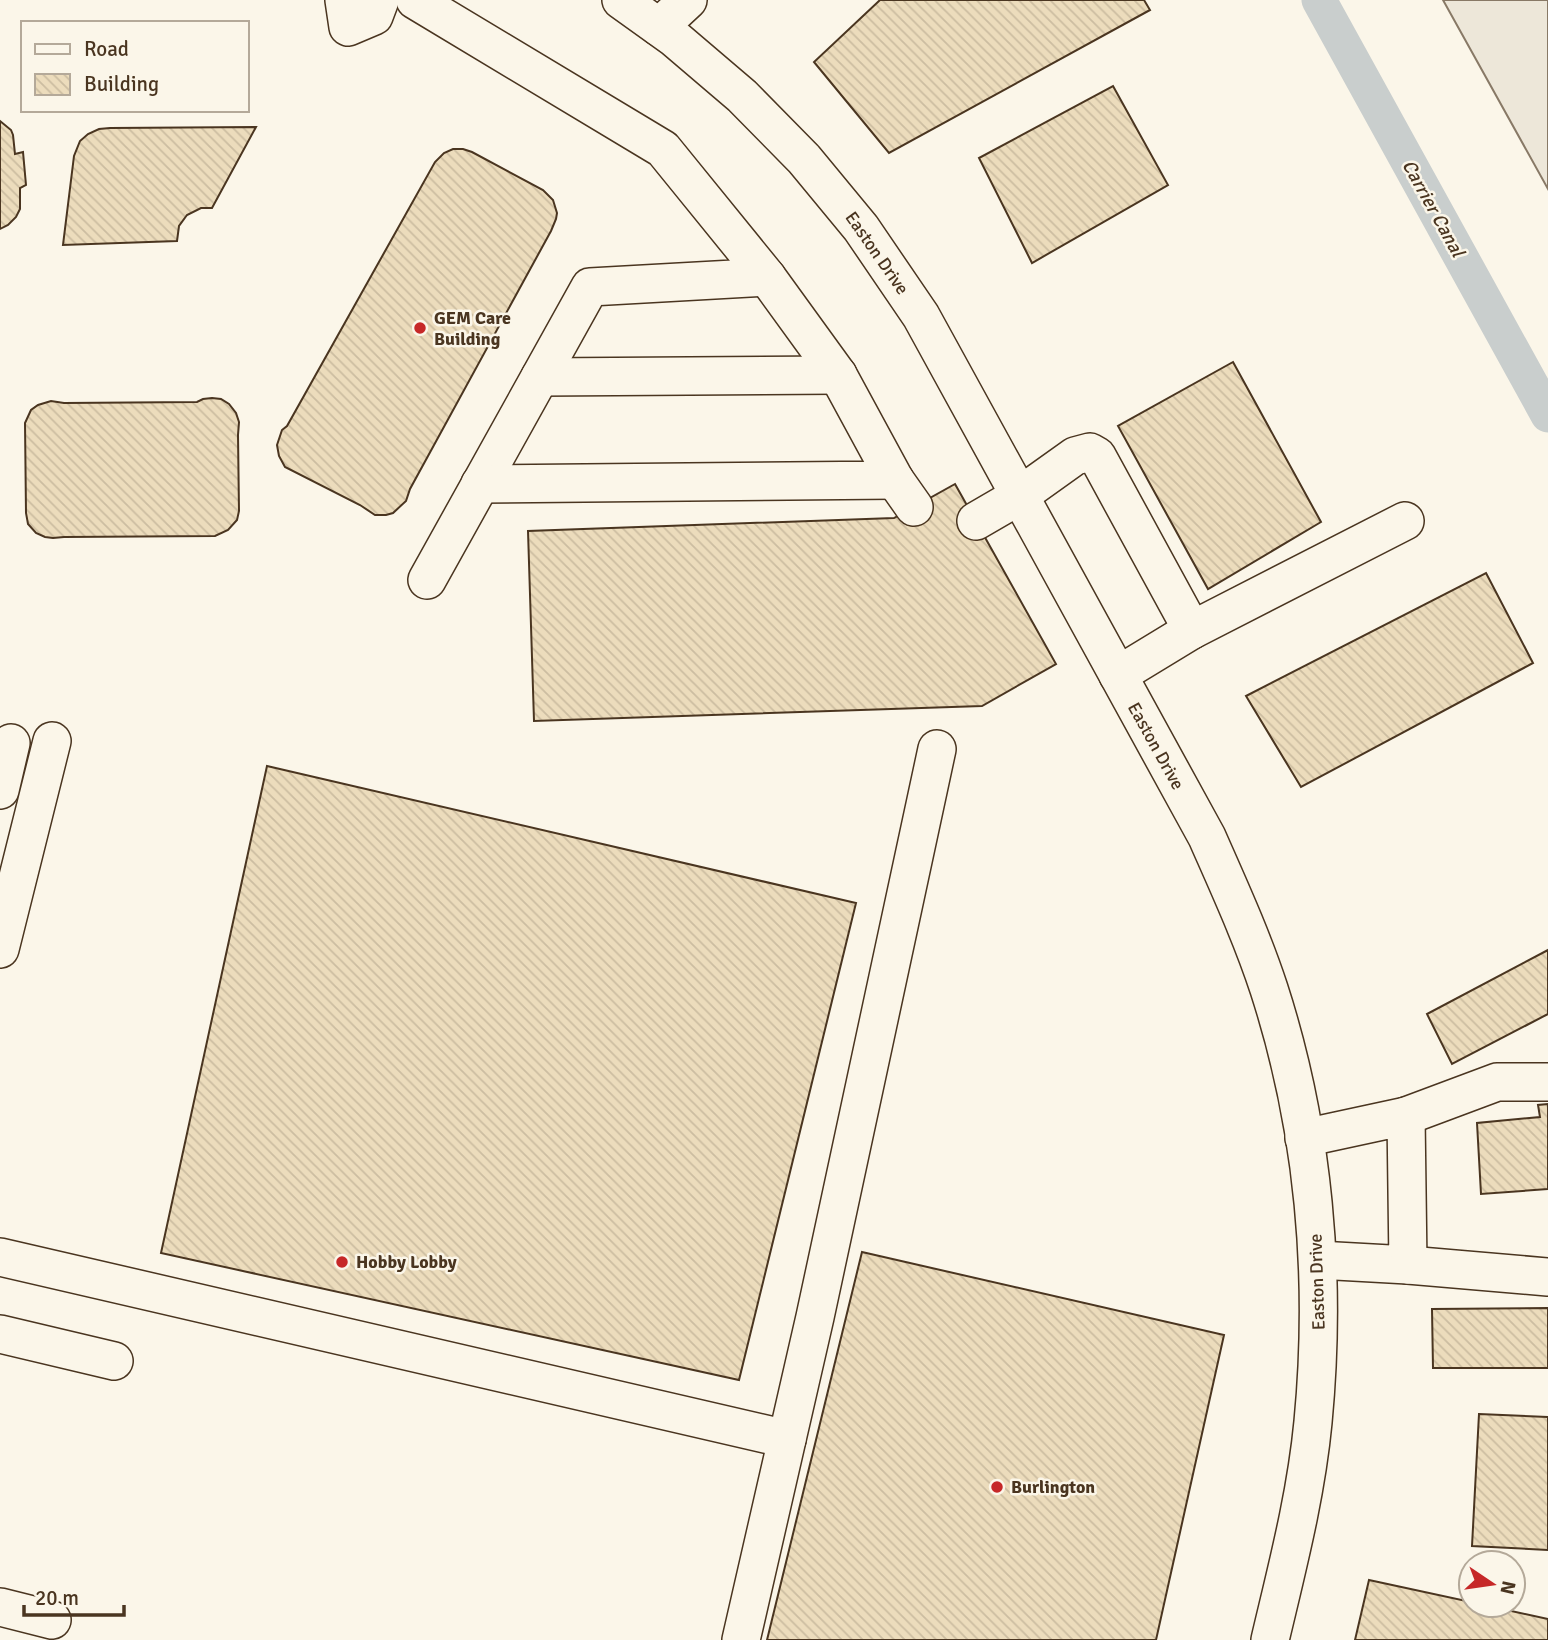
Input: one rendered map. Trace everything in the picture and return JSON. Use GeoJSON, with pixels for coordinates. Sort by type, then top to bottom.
{"type":"FeatureCollection","features":[{"type":"Feature","properties":{"kind":"street"},"geometry":{"type":"LineString","coordinates":[[344,0],[348,27],[374,16],[380,0]]}},
{"type":"Feature","properties":{"kind":"street"},"geometry":{"type":"LineString","coordinates":[[415,0],[663,149],[767,277],[838,375],[904,494],[480,485]]}},
{"type":"Feature","properties":{"kind":"street","name":"Easton Drive"},"geometry":{"type":"LineString","coordinates":[[621,0],[674,38],[742,96],[804,159],[861,228],[921,316],[1207,837],[1245,921],[1269,990],[1294,1079],[1310,1169],[1318,1260],[1319,1352],[1313,1425],[1299,1516],[1270,1640]]}},
{"type":"Feature","properties":{"kind":"street"},"geometry":{"type":"LineString","coordinates":[[659,27],[688,0]]}},
{"type":"Feature","properties":{"kind":"street"},"geometry":{"type":"LineString","coordinates":[[428,580],[590,287],[767,277]]}},
{"type":"Feature","properties":{"kind":"street"},"geometry":{"type":"LineString","coordinates":[[540,377],[838,375]]}},
{"type":"Feature","properties":{"kind":"street"},"geometry":{"type":"LineString","coordinates":[[976,521],[1019,496],[1075,456],[1090,452],[1097,456],[1192,630]]}},
{"type":"Feature","properties":{"kind":"street"},"geometry":{"type":"LineString","coordinates":[[1118,675],[1192,630],[1405,521]]}},
{"type":"Feature","properties":{"kind":"street"},"geometry":{"type":"LineString","coordinates":[[0,949],[52,741]]}},
{"type":"Feature","properties":{"kind":"street"},"geometry":{"type":"LineString","coordinates":[[0,790],[11,743]]}},
{"type":"Feature","properties":{"kind":"street"},"geometry":{"type":"LineString","coordinates":[[741,1640],[818,1304],[937,749]]}},
{"type":"Feature","properties":{"kind":"street"},"geometry":{"type":"LineString","coordinates":[[1304,1138],[1406,1115],[1497,1082],[1548,1082]]}},
{"type":"Feature","properties":{"kind":"street"},"geometry":{"type":"LineString","coordinates":[[1406,1115],[1408,1265]]}},
{"type":"Feature","properties":{"kind":"street"},"geometry":{"type":"LineString","coordinates":[[0,1256],[787,1439]]}},
{"type":"Feature","properties":{"kind":"street"},"geometry":{"type":"LineString","coordinates":[[1318,1260],[1548,1278]]}},
{"type":"Feature","properties":{"kind":"street"},"geometry":{"type":"LineString","coordinates":[[0,1334],[114,1361]]}},
{"type":"Feature","properties":{"kind":"street"},"geometry":{"type":"LineString","coordinates":[[0,1607],[52,1620]]}},
{"type":"Feature","properties":{"kind":"shaded area"},"geometry":{"type":"Polygon","coordinates":[[[1443,0],[1548,0],[1548,189],[1443,0]]]}},
{"type":"Feature","properties":{"kind":"building"},"geometry":{"type":"Polygon","coordinates":[[[880,0],[1144,0],[1150,10],[889,153],[814,62],[880,0]]]}},
{"type":"Feature","properties":{"kind":"building"},"geometry":{"type":"Polygon","coordinates":[[[1113,86],[1168,185],[1032,263],[979,158],[1113,86]]]}},
{"type":"Feature","properties":{"kind":"building"},"geometry":{"type":"Polygon","coordinates":[[[0,121],[11,130],[15,154],[23,152],[26,185],[20,188],[20,209],[16,217],[0,229],[0,121]]]}},
{"type":"Feature","properties":{"kind":"building"},"geometry":{"type":"Polygon","coordinates":[[[256,127],[212,208],[201,208],[187,215],[179,226],[177,241],[63,245],[74,156],[80,141],[88,134],[110,128],[256,127]]]}},
{"type":"Feature","properties":{"kind":"building","name":"GEM Care Building"},"geometry":{"type":"Polygon","coordinates":[[[453,149],[472,152],[543,190],[553,200],[556,219],[410,489],[406,501],[393,513],[375,515],[285,467],[277,445],[282,430],[287,426],[435,162],[453,149]]]}},
{"type":"Feature","properties":{"kind":"building"},"geometry":{"type":"Polygon","coordinates":[[[1233,362],[1321,522],[1208,589],[1118,426],[1233,362]]]}},
{"type":"Feature","properties":{"kind":"building"},"geometry":{"type":"Polygon","coordinates":[[[212,398],[229,404],[239,422],[239,511],[237,520],[228,530],[215,536],[53,538],[36,533],[28,524],[25,423],[31,410],[38,405],[51,401],[197,402],[212,398]]]}},
{"type":"Feature","properties":{"kind":"building"},"geometry":{"type":"Polygon","coordinates":[[[955,484],[1056,664],[982,706],[534,721],[528,531],[894,518],[955,484]]]}},
{"type":"Feature","properties":{"kind":"building"},"geometry":{"type":"Polygon","coordinates":[[[1486,573],[1533,663],[1301,787],[1246,696],[1486,573]]]}},
{"type":"Feature","properties":{"kind":"building"},"geometry":{"type":"Polygon","coordinates":[[[267,766],[856,903],[739,1380],[161,1253],[267,766]]]}},
{"type":"Feature","properties":{"kind":"building"},"geometry":{"type":"Polygon","coordinates":[[[1548,950],[1548,1014],[1452,1064],[1427,1014],[1548,950]]]}},
{"type":"Feature","properties":{"kind":"building"},"geometry":{"type":"Polygon","coordinates":[[[1548,1104],[1548,1189],[1481,1194],[1477,1123],[1540,1117],[1538,1105],[1548,1104]]]}},
{"type":"Feature","properties":{"kind":"building","name":"Burlington"},"geometry":{"type":"Polygon","coordinates":[[[862,1252],[1224,1335],[1156,1640],[767,1640],[862,1252]]]}},
{"type":"Feature","properties":{"kind":"building"},"geometry":{"type":"Polygon","coordinates":[[[1548,1308],[1548,1368],[1433,1368],[1432,1309],[1548,1308]]]}},
{"type":"Feature","properties":{"kind":"building"},"geometry":{"type":"Polygon","coordinates":[[[1479,1414],[1548,1417],[1548,1550],[1472,1546],[1479,1414]]]}},
{"type":"Feature","properties":{"kind":"building"},"geometry":{"type":"Polygon","coordinates":[[[1369,1580],[1457,1599],[1457,1619],[1527,1619],[1527,1614],[1548,1619],[1548,1640],[1355,1640],[1369,1580]]]}},
{"type":"Feature","properties":{"kind":"waterway","name":"Carrier Canal"},"geometry":{"type":"LineString","coordinates":[[1319,0],[1548,415]]}},
{"type":"Feature","properties":{"kind":"place","name":"GEM Care Building"},"geometry":{"type":"Point","coordinates":[420,328]}},
{"type":"Feature","properties":{"kind":"place","name":"Hobby Lobby"},"geometry":{"type":"Point","coordinates":[342,1262]}},
{"type":"Feature","properties":{"kind":"place","name":"Burlington"},"geometry":{"type":"Point","coordinates":[997,1487]}}]}
